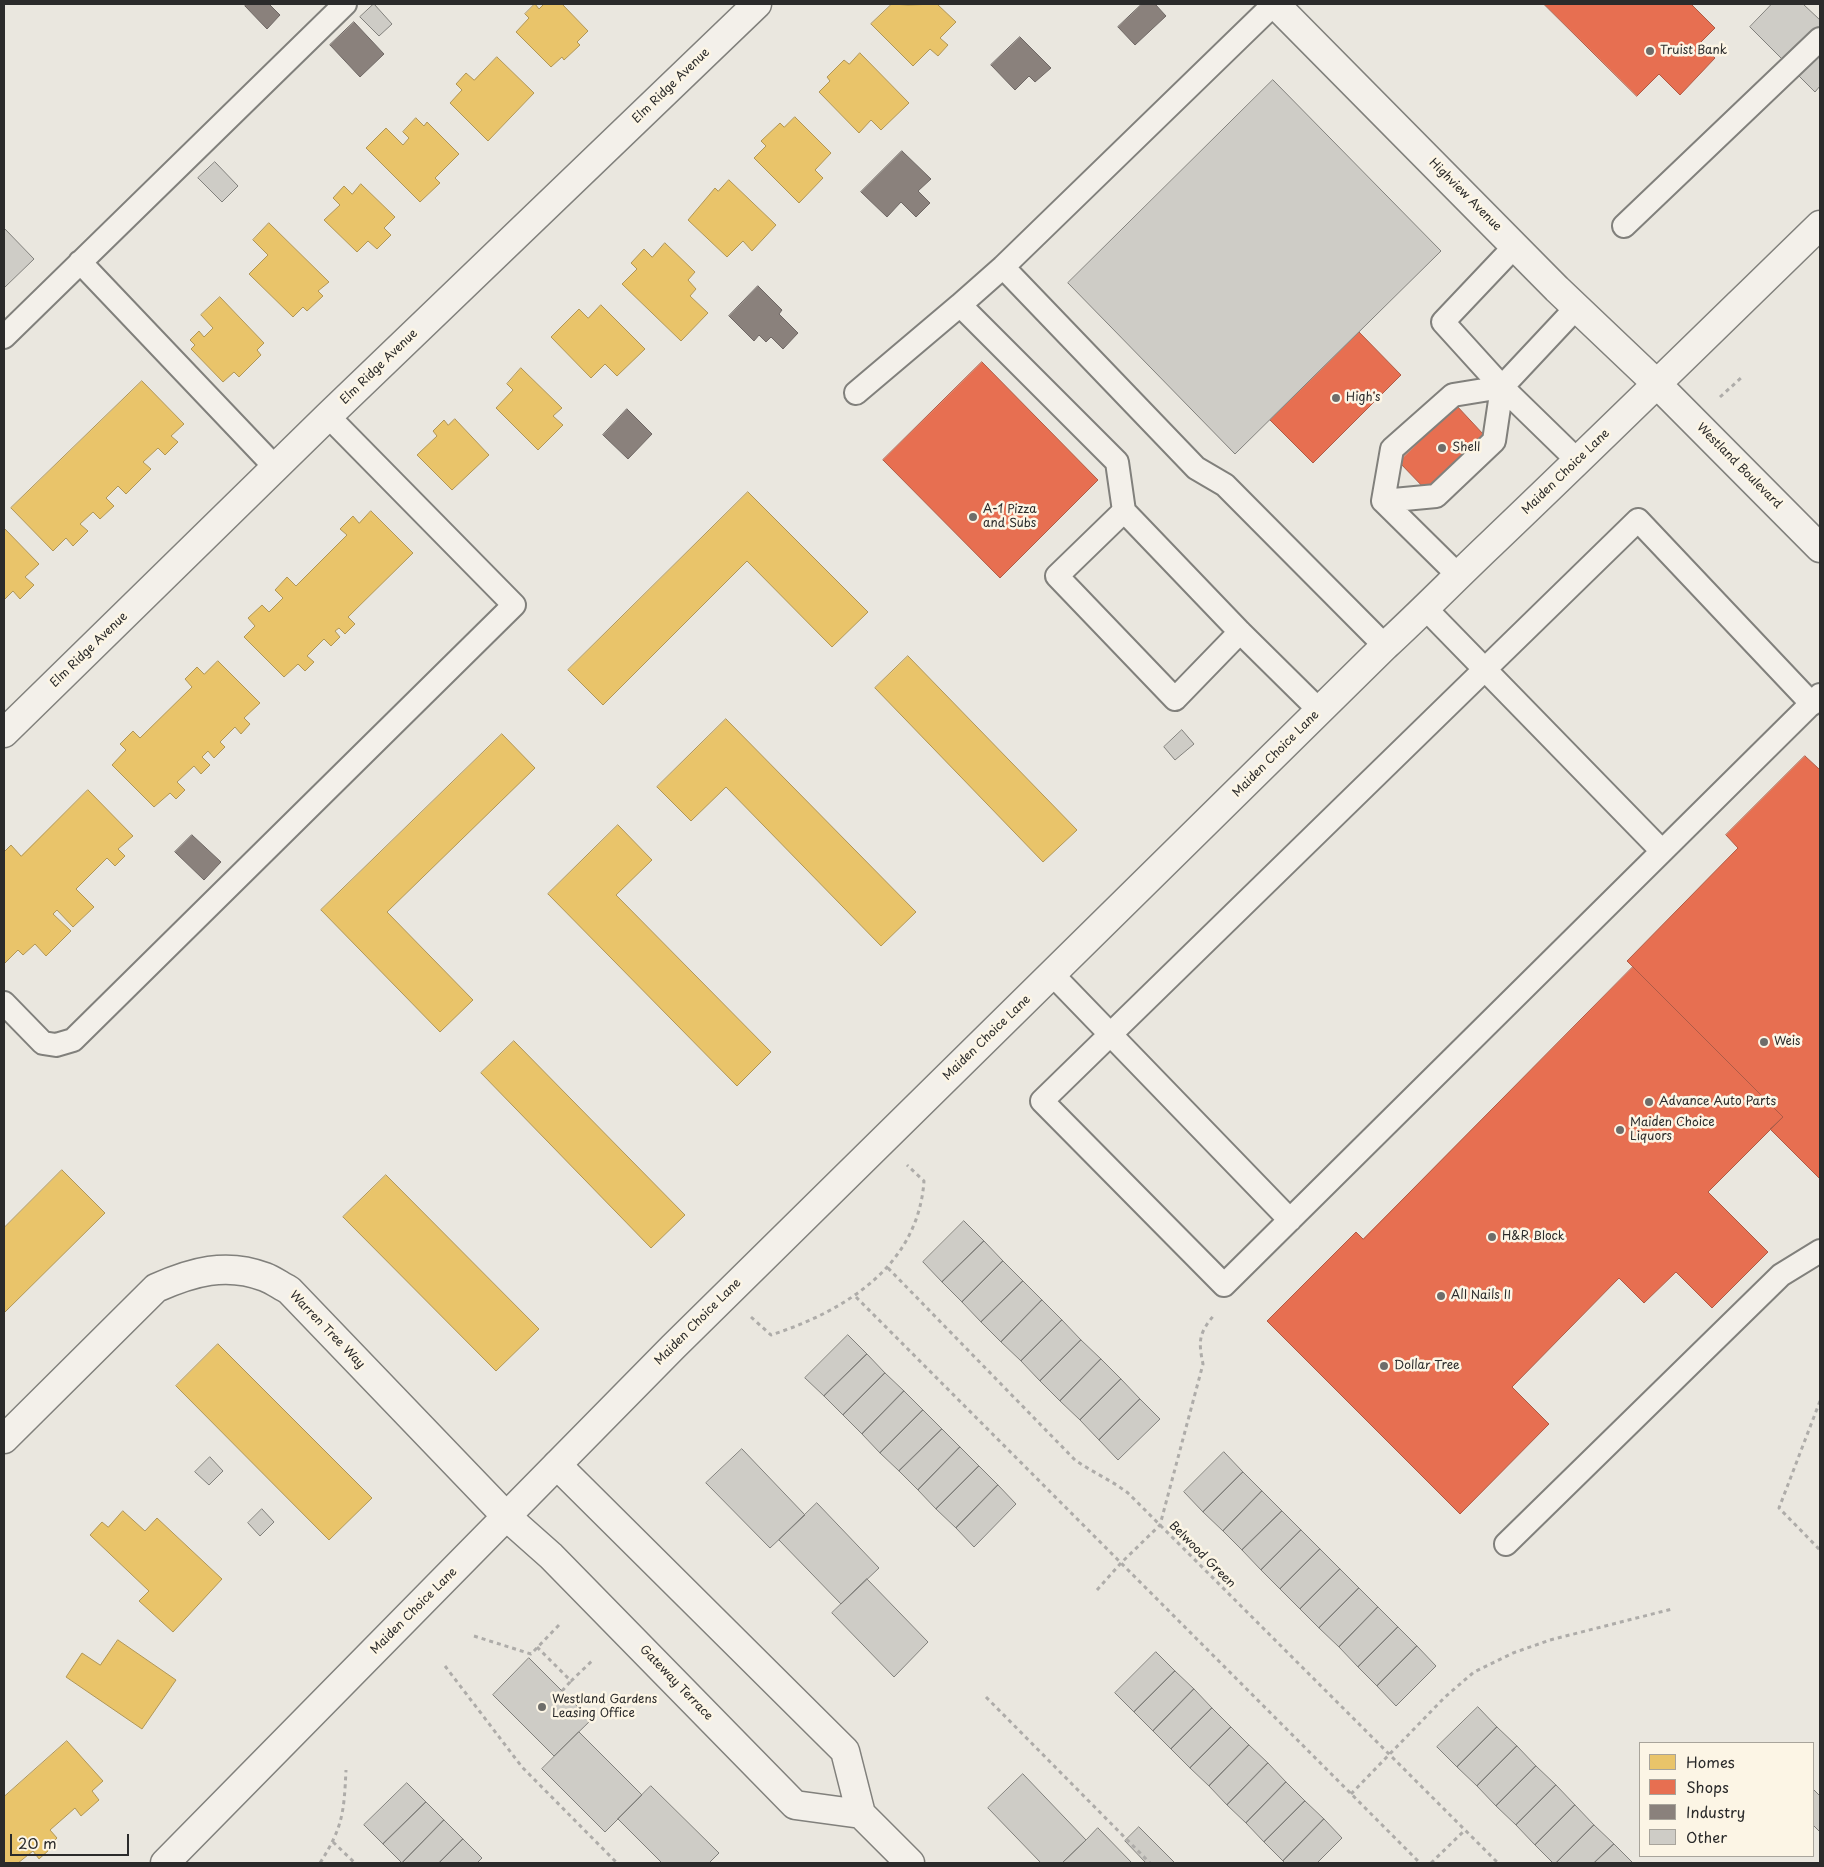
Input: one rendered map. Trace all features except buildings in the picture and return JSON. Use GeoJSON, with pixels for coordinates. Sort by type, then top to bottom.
{"type":"FeatureCollection","features":[{"type":"Feature","properties":{"kind":"street","name":"Elm Ridge Avenue"},"geometry":{"type":"LineString","coordinates":[[4,733],[275,467],[757,4]]}},
{"type":"Feature","properties":{"kind":"street","name":"Highview Avenue"},"geometry":{"type":"LineString","coordinates":[[1275,4],[1576,307],[1657,384]]}},
{"type":"Feature","properties":{"kind":"street","name":"Maiden Choice Lane"},"geometry":{"type":"LineString","coordinates":[[165,1863],[727,1294],[1385,646],[1426,609],[1458,575],[1578,461],[1820,224]]}},
{"type":"Feature","properties":{"kind":"street","name":"Westland Boulevard"},"geometry":{"type":"LineString","coordinates":[[1657,384],[1820,548]]}},
{"type":"Feature","properties":{"kind":"street","name":"Warren Tree Way"},"geometry":{"type":"LineString","coordinates":[[4,1439],[156,1288],[182,1277],[211,1269],[238,1270],[265,1277],[289,1290],[507,1517]]}},
{"type":"Feature","properties":{"kind":"street"},"geometry":{"type":"LineString","coordinates":[[557,1465],[846,1751],[861,1814],[910,1863]]}},
{"type":"Feature","properties":{"kind":"street","name":"Gateway Terrace"},"geometry":{"type":"LineString","coordinates":[[507,1517],[552,1556],[795,1805],[861,1814]]}},
{"type":"Feature","properties":{"kind":"lane"},"geometry":{"type":"LineString","coordinates":[[4,337],[345,4]]}},
{"type":"Feature","properties":{"kind":"lane"},"geometry":{"type":"LineString","coordinates":[[856,393],[1004,267],[1275,4]]}},
{"type":"Feature","properties":{"kind":"lane"},"geometry":{"type":"LineString","coordinates":[[1624,226],[1820,39]]}},
{"type":"Feature","properties":{"kind":"lane"},"geometry":{"type":"LineString","coordinates":[[1516,246],[1443,322],[1502,387],[1578,461]]}},
{"type":"Feature","properties":{"kind":"lane"},"geometry":{"type":"LineString","coordinates":[[80,262],[275,467]]}},
{"type":"Feature","properties":{"kind":"lane"},"geometry":{"type":"LineString","coordinates":[[1004,267],[1196,468],[1226,485],[1385,646]]}},
{"type":"Feature","properties":{"kind":"lane"},"geometry":{"type":"LineString","coordinates":[[960,305],[1117,462],[1124,510],[1240,632],[1320,711]]}},
{"type":"Feature","properties":{"kind":"lane"},"geometry":{"type":"LineString","coordinates":[[1383,501],[1436,496],[1494,441],[1502,387],[1576,307]]}},
{"type":"Feature","properties":{"kind":"lane"},"geometry":{"type":"LineString","coordinates":[[1383,501],[1392,449],[1453,395],[1502,387]]}},
{"type":"Feature","properties":{"kind":"lane"},"geometry":{"type":"LineString","coordinates":[[4,1003],[43,1043],[56,1045],[74,1040],[514,605],[328,416]]}},
{"type":"Feature","properties":{"kind":"lane"},"geometry":{"type":"LineString","coordinates":[[1383,501],[1458,575]]}},
{"type":"Feature","properties":{"kind":"lane"},"geometry":{"type":"LineString","coordinates":[[1124,510],[1057,576],[1174,699],[1240,632]]}},
{"type":"Feature","properties":{"kind":"lane"},"geometry":{"type":"LineString","coordinates":[[1638,520],[1816,700],[1224,1285],[1042,1101],[1638,520]]}},
{"type":"Feature","properties":{"kind":"lane"},"geometry":{"type":"LineString","coordinates":[[1426,609],[1662,851]]}},
{"type":"Feature","properties":{"kind":"lane"},"geometry":{"type":"LineString","coordinates":[[1052,974],[1290,1220]]}},
{"type":"Feature","properties":{"kind":"lane"},"geometry":{"type":"LineString","coordinates":[[1506,1544],[1781,1275],[1820,1251]]}},
{"type":"Feature","properties":{"kind":"path"},"geometry":{"type":"LineString","coordinates":[[727,1294],[771,1336],[795,1328],[856,1296],[888,1268],[901,1251],[912,1228],[923,1200],[924,1181],[882,1142]]}},
{"type":"Feature","properties":{"kind":"path","name":"Belwood Green"},"geometry":{"type":"LineString","coordinates":[[888,1268],[1075,1460],[1128,1493],[1498,1863]]}},
{"type":"Feature","properties":{"kind":"path"},"geometry":{"type":"LineString","coordinates":[[856,1296],[1420,1863]]}},
{"type":"Feature","properties":{"kind":"path"},"geometry":{"type":"LineString","coordinates":[[1098,1590],[1121,1563],[1160,1525],[1203,1364],[1199,1346],[1201,1333],[1219,1310]]}},
{"type":"Feature","properties":{"kind":"path"},"geometry":{"type":"LineString","coordinates":[[1820,1401],[1779,1508],[1820,1550]]}},
{"type":"Feature","properties":{"kind":"path"},"geometry":{"type":"LineString","coordinates":[[1351,1794],[1445,1697],[1474,1672],[1512,1653],[1550,1640],[1672,1609]]}},
{"type":"Feature","properties":{"kind":"path"},"geometry":{"type":"LineString","coordinates":[[474,1636],[525,1654],[531,1654],[559,1624]]}},
{"type":"Feature","properties":{"kind":"path"},"geometry":{"type":"LineString","coordinates":[[537,1647],[572,1681]]}},
{"type":"Feature","properties":{"kind":"path"},"geometry":{"type":"LineString","coordinates":[[562,1691],[594,1659]]}},
{"type":"Feature","properties":{"kind":"path"},"geometry":{"type":"LineString","coordinates":[[445,1666],[522,1767],[617,1863]]}},
{"type":"Feature","properties":{"kind":"path"},"geometry":{"type":"LineString","coordinates":[[986,1697],[1150,1863]]}},
{"type":"Feature","properties":{"kind":"path"},"geometry":{"type":"LineString","coordinates":[[320,1863],[334,1842],[341,1822],[346,1770]]}},
{"type":"Feature","properties":{"kind":"path"},"geometry":{"type":"LineString","coordinates":[[1431,1863],[1465,1830]]}},
{"type":"Feature","properties":{"kind":"path"},"geometry":{"type":"LineString","coordinates":[[334,1842],[355,1863]]}},
{"type":"Feature","properties":{"kind":"place","name":"Truist Bank"},"geometry":{"type":"Point","coordinates":[1650,51]}},
{"type":"Feature","properties":{"kind":"place","name":"High's"},"geometry":{"type":"Point","coordinates":[1336,398]}},
{"type":"Feature","properties":{"kind":"place","name":"Shell"},"geometry":{"type":"Point","coordinates":[1442,448]}},
{"type":"Feature","properties":{"kind":"place","name":"A-1 Pizza and Subs"},"geometry":{"type":"Point","coordinates":[973,517]}},
{"type":"Feature","properties":{"kind":"place","name":"Weis"},"geometry":{"type":"Point","coordinates":[1764,1042]}},
{"type":"Feature","properties":{"kind":"place","name":"Advance Auto Parts"},"geometry":{"type":"Point","coordinates":[1649,1102]}},
{"type":"Feature","properties":{"kind":"place","name":"Maiden Choice Liquors"},"geometry":{"type":"Point","coordinates":[1620,1130]}},
{"type":"Feature","properties":{"kind":"place","name":"H&R Block"},"geometry":{"type":"Point","coordinates":[1492,1237]}},
{"type":"Feature","properties":{"kind":"place","name":"All Nails II"},"geometry":{"type":"Point","coordinates":[1441,1296]}},
{"type":"Feature","properties":{"kind":"place","name":"Dollar Tree"},"geometry":{"type":"Point","coordinates":[1384,1366]}},
{"type":"Feature","properties":{"kind":"place","name":"Westland Gardens Leasing Office"},"geometry":{"type":"Point","coordinates":[542,1707]}}]}
